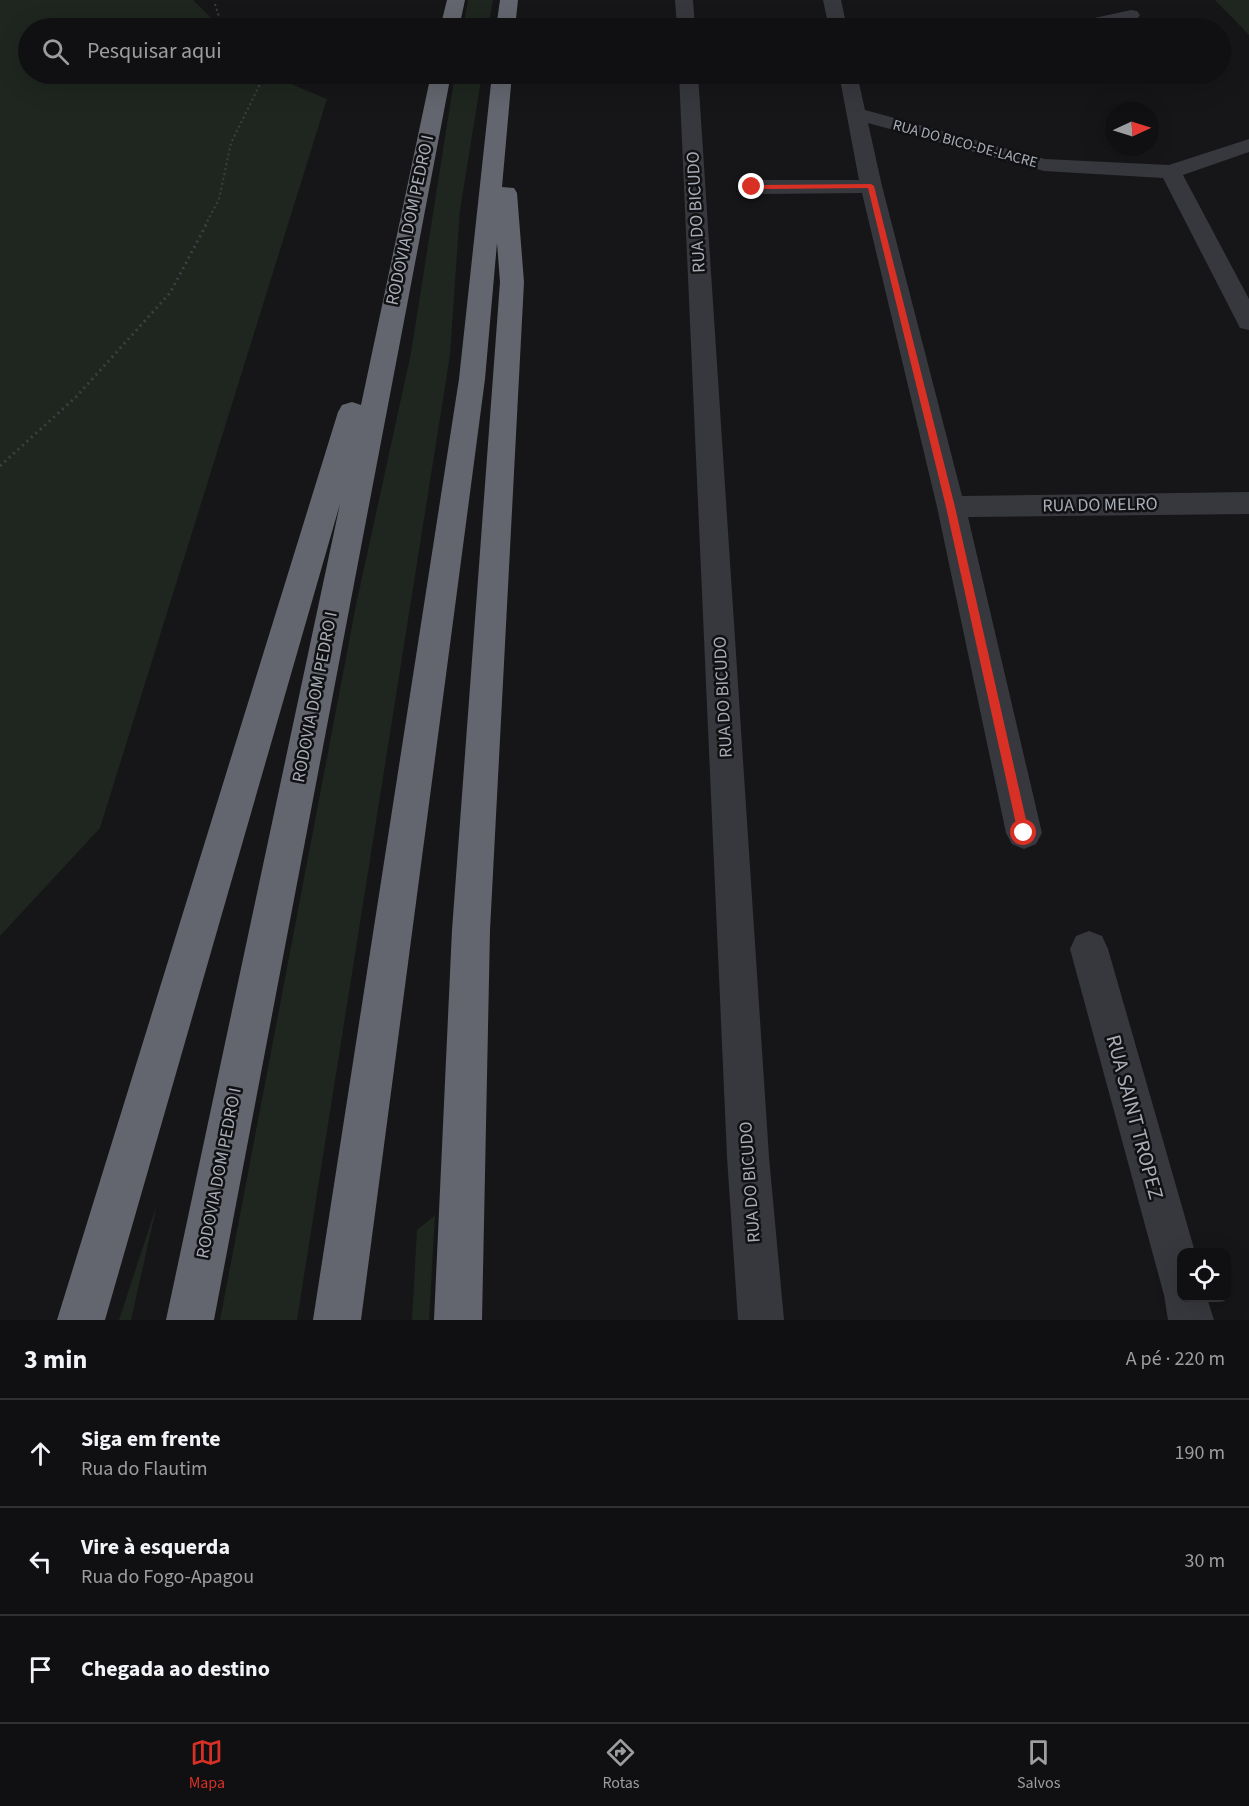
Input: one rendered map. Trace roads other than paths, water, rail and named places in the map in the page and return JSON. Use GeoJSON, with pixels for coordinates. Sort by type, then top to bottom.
{"type":"FeatureCollection","features":[{"type":"Feature","properties":{"kind":"highway"},"geometry":{"type":"LineString","coordinates":[[452,18],[456,0]]}},
{"type":"Feature","properties":{"kind":"highway"},"geometry":{"type":"LineString","coordinates":[[507,18],[509,0]]}},
{"type":"Feature","properties":{"kind":"highway","name":"RODOVIA DOM PEDRO I"},"geometry":{"type":"LineString","coordinates":[[190,1320],[409,223],[439,84]]}},
{"type":"Feature","properties":{"kind":"highway"},"geometry":{"type":"LineString","coordinates":[[337,1320],[472,379],[501,85]]}},
{"type":"Feature","properties":{"kind":"highway"},"geometry":{"type":"LineString","coordinates":[[458,1320],[471,930],[512,282],[501,85]]}},
{"type":"Feature","properties":{"kind":"highway"},"geometry":{"type":"LineString","coordinates":[[81,1320],[122,1192],[409,223]]}},
{"type":"Feature","properties":{"kind":"street"},"geometry":{"type":"LineString","coordinates":[[684,0],[685,18]]}},
{"type":"Feature","properties":{"kind":"street"},"geometry":{"type":"LineString","coordinates":[[832,0],[836,18]]}},
{"type":"Feature","properties":{"kind":"street"},"geometry":{"type":"LineString","coordinates":[[1118,18],[1131,15]]}},
{"type":"Feature","properties":{"kind":"street","name":"RUA DO BICUDO"},"geometry":{"type":"LineString","coordinates":[[689,84],[748,1157],[761,1320]]}},
{"type":"Feature","properties":{"kind":"street"},"geometry":{"type":"LineString","coordinates":[[850,84],[871,186],[951,507],[1024,833]]}},
{"type":"Feature","properties":{"kind":"street","name":"RUA DO BICO-DE-LACRE"},"geometry":{"type":"LineString","coordinates":[[857,114],[1044,165],[1171,172],[1249,146]]}},
{"type":"Feature","properties":{"kind":"street"},"geometry":{"type":"LineString","coordinates":[[1171,172],[1249,322]]}},
{"type":"Feature","properties":{"kind":"street"},"geometry":{"type":"LineString","coordinates":[[752,187],[871,186]]}},
{"type":"Feature","properties":{"kind":"street","name":"RUA DO MELRO"},"geometry":{"type":"LineString","coordinates":[[951,507],[1249,503]]}},
{"type":"Feature","properties":{"kind":"street","name":"RUA SAINT TROPEZ"},"geometry":{"type":"LineString","coordinates":[[1089,949],[1177,1268]]}},
{"type":"Feature","properties":{"kind":"street"},"geometry":{"type":"LineString","coordinates":[[1186,1302],[1191,1320]]}}]}
